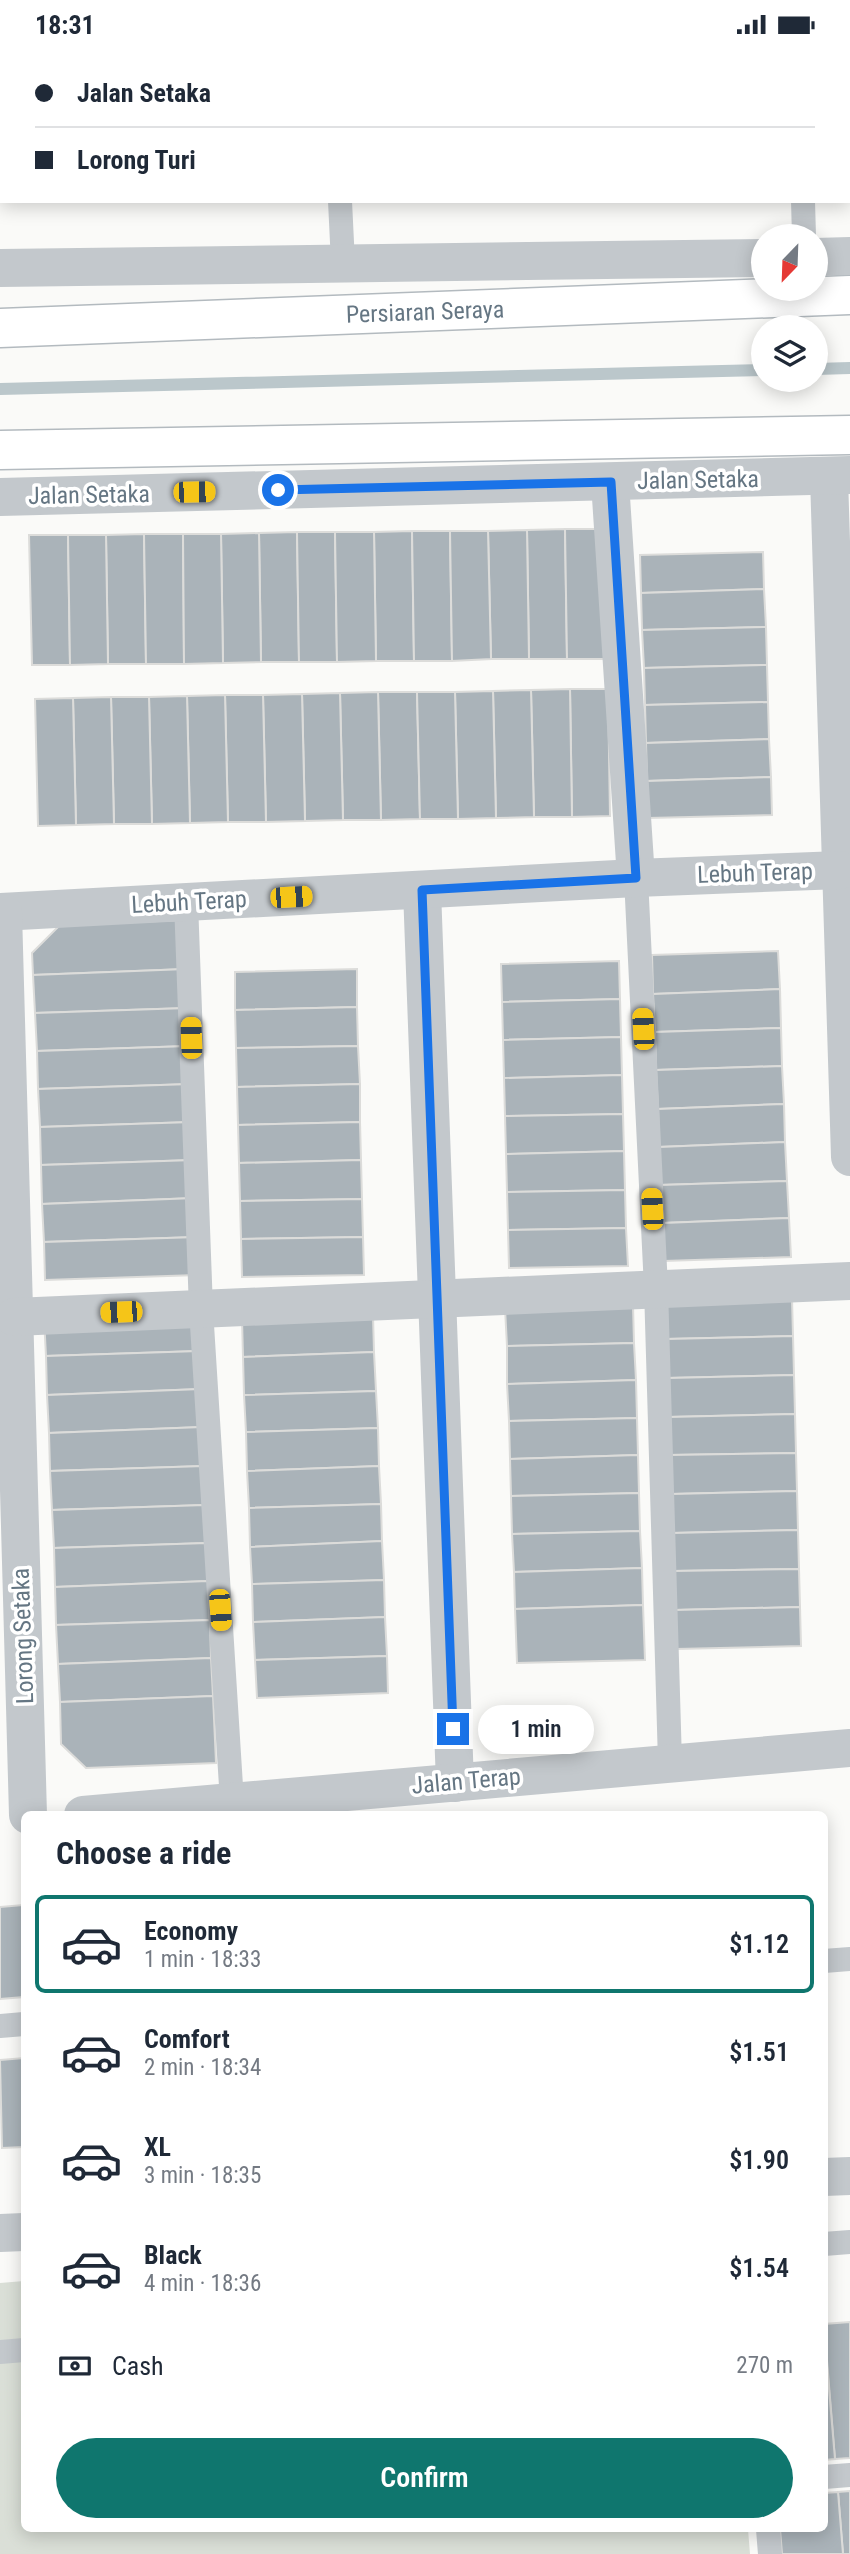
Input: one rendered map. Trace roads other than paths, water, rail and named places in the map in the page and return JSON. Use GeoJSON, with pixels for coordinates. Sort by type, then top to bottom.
{"type":"FeatureCollection","features":[{"type":"Feature","properties":{"kind":"main road","name":"Persiaran Seraya"},"geometry":{"type":"LineString","coordinates":[[0,328],[850,295]]}},
{"type":"Feature","properties":{"kind":"main road"},"geometry":{"type":"LineString","coordinates":[[0,450],[850,435]]}},
{"type":"Feature","properties":{"kind":"street"},"geometry":{"type":"LineString","coordinates":[[828,257],[850,256]]}},
{"type":"Feature","properties":{"kind":"street","name":"Persiaran Seraya"},"geometry":{"type":"LineString","coordinates":[[0,268],[751,258]]}},
{"type":"Feature","properties":{"kind":"street"},"geometry":{"type":"LineString","coordinates":[[839,476],[839,870],[850,1157]]}},
{"type":"Feature","properties":{"kind":"street","name":"Jalan Setaka"},"geometry":{"type":"LineString","coordinates":[[0,497],[839,476]]}},
{"type":"Feature","properties":{"kind":"street"},"geometry":{"type":"LineString","coordinates":[[611,482],[636,878]]}},
{"type":"Feature","properties":{"kind":"street","name":"Lebuh Terap"},"geometry":{"type":"LineString","coordinates":[[1,912],[636,878],[839,870]]}},
{"type":"Feature","properties":{"kind":"street"},"geometry":{"type":"LineString","coordinates":[[422,890],[455,1783]]}},
{"type":"Feature","properties":{"kind":"street","name":"Lorong Setaka"},"geometry":{"type":"LineString","coordinates":[[1,912],[14,1317],[8,1405],[11,1594],[27,1811]]}},
{"type":"Feature","properties":{"kind":"street"},"geometry":{"type":"LineString","coordinates":[[14,1317],[850,1281]]}},
{"type":"Feature","properties":{"kind":"street","name":"Jalan Terap"},"geometry":{"type":"LineString","coordinates":[[129,1811],[232,1802],[295,1806],[455,1783],[850,1748]]}},
{"type":"Feature","properties":{"kind":"street"},"geometry":{"type":"LineString","coordinates":[[0,1822],[21,1820]]}},
{"type":"Feature","properties":{"kind":"street"},"geometry":{"type":"LineString","coordinates":[[828,2178],[850,2176]]}},
{"type":"Feature","properties":{"kind":"street"},"geometry":{"type":"LineString","coordinates":[[0,2233],[21,2232]]}},
{"type":"Feature","properties":{"kind":"lane"},"geometry":{"type":"LineString","coordinates":[[340,203],[343,263]]}},
{"type":"Feature","properties":{"kind":"lane"},"geometry":{"type":"LineString","coordinates":[[803,203],[804,224]]}},
{"type":"Feature","properties":{"kind":"lane"},"geometry":{"type":"LineString","coordinates":[[636,878],[656,1288],[670,1762]]}},
{"type":"Feature","properties":{"kind":"lane"},"geometry":{"type":"LineString","coordinates":[[186,902],[201,1309],[232,1802]]}},
{"type":"Feature","properties":{"kind":"lane"},"geometry":{"type":"LineString","coordinates":[[828,1961],[850,1959]]}},
{"type":"Feature","properties":{"kind":"lane"},"geometry":{"type":"LineString","coordinates":[[0,2026],[21,2024]]}},
{"type":"Feature","properties":{"kind":"lane"},"geometry":{"type":"LineString","coordinates":[[828,2244],[850,2242]]}},
{"type":"Feature","properties":{"kind":"lane"},"geometry":{"type":"LineString","coordinates":[[0,2352],[21,2350]]}},
{"type":"Feature","properties":{"kind":"lane"},"geometry":{"type":"LineString","coordinates":[[828,2477],[850,2475]]}},
{"type":"Feature","properties":{"kind":"lane"},"geometry":{"type":"LineString","coordinates":[[768,2532],[770,2554]]}},
{"type":"Feature","properties":{"kind":"waterway"},"geometry":{"type":"LineString","coordinates":[[828,369],[850,368]]}},
{"type":"Feature","properties":{"kind":"waterway"},"geometry":{"type":"LineString","coordinates":[[0,389],[751,370]]}}]}
